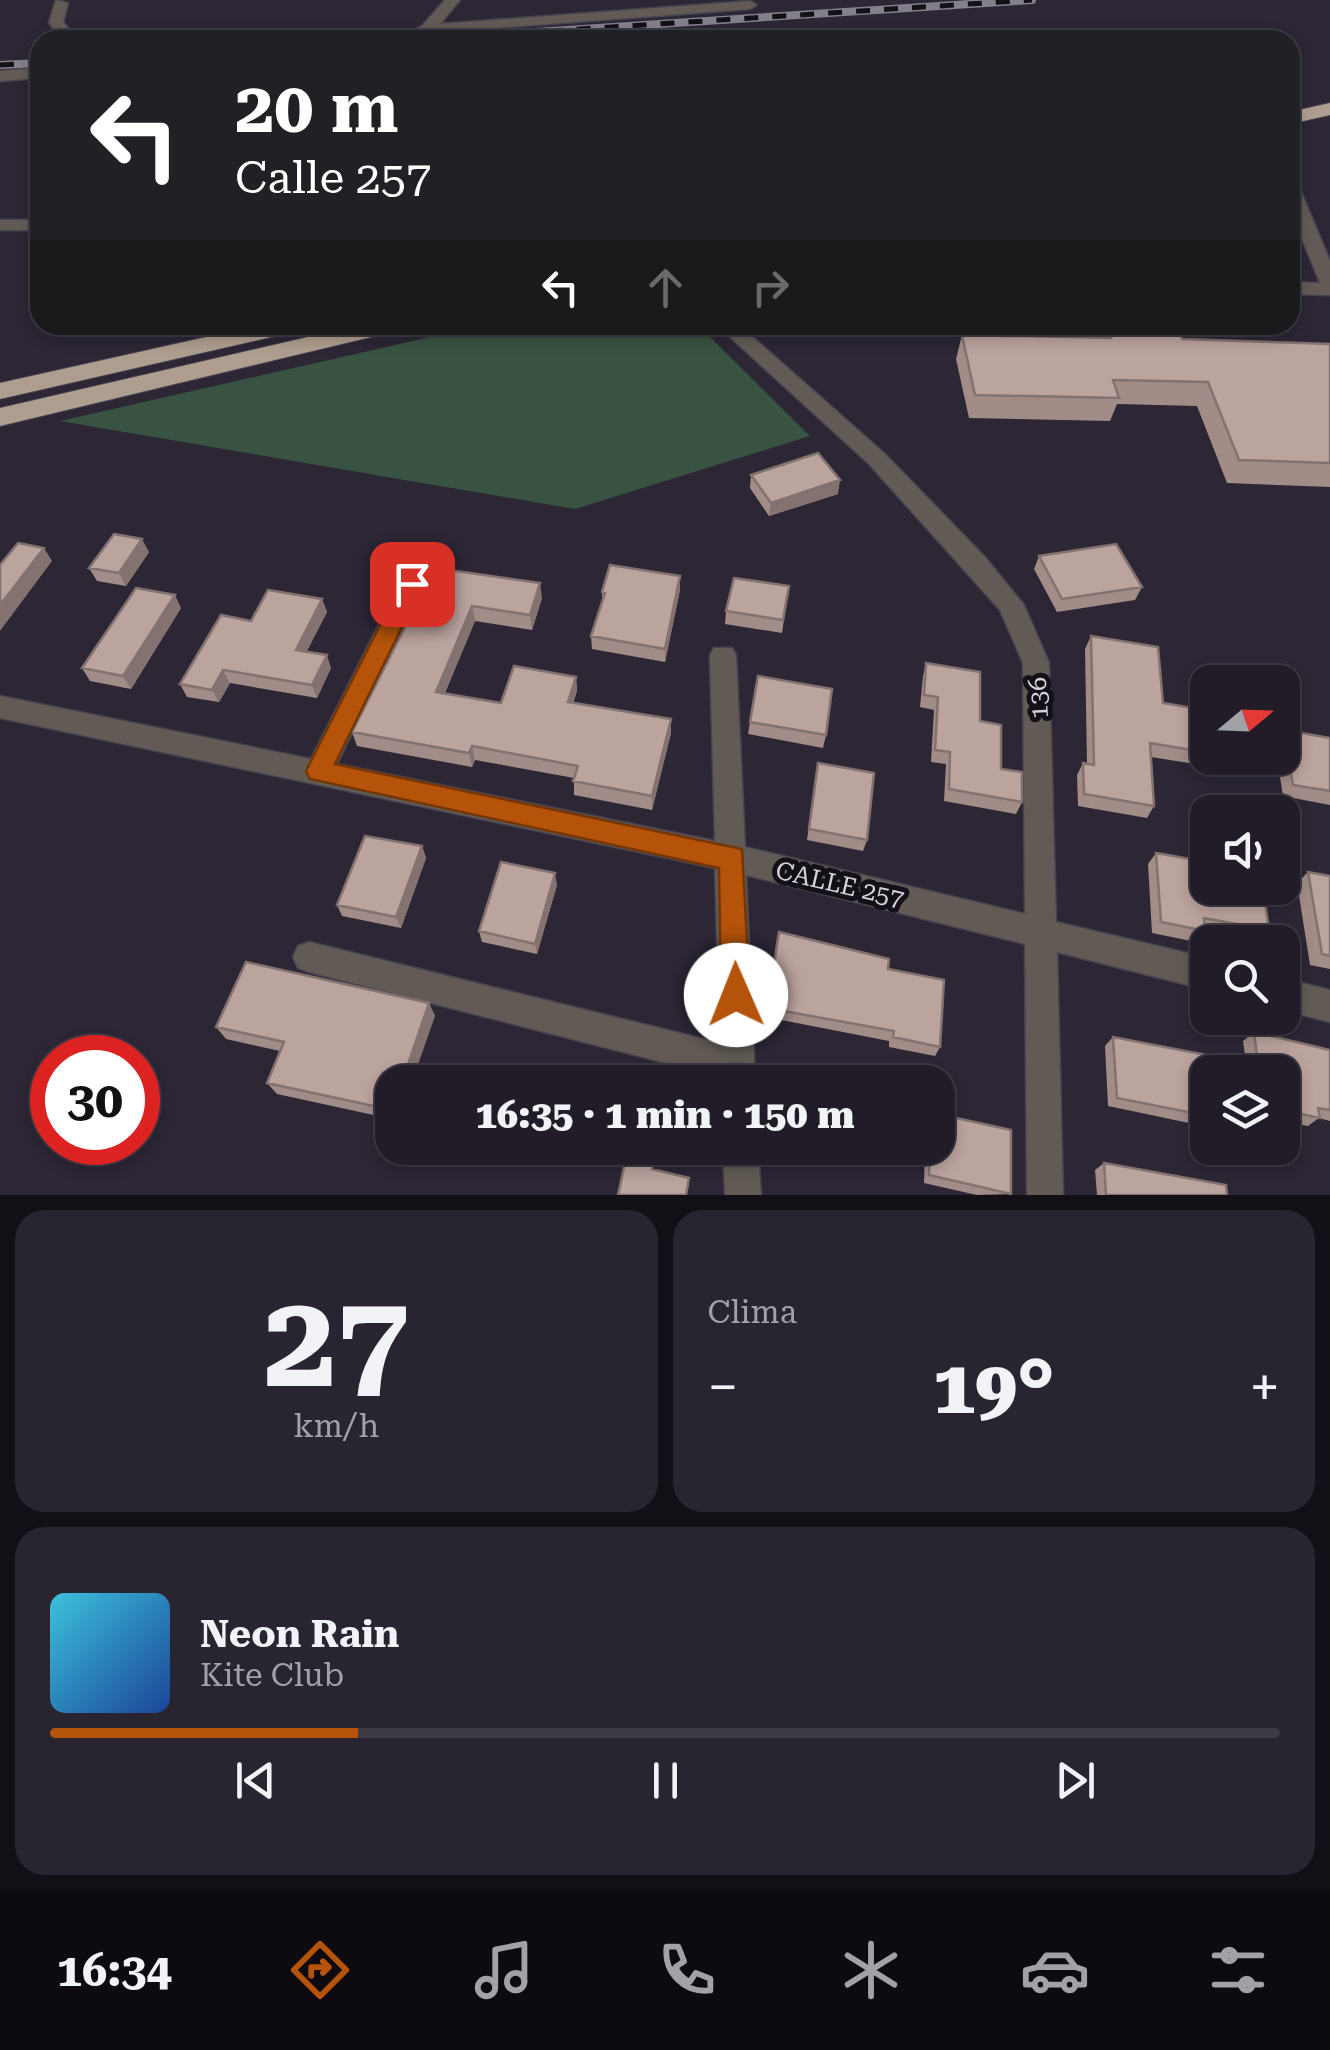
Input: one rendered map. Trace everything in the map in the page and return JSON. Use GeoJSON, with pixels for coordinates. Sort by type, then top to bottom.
{"type":"FeatureCollection","features":[{"type":"Feature","properties":{"kind":"highway"},"geometry":{"type":"LineString","coordinates":[[1300,99],[1330,92]]}},
{"type":"Feature","properties":{"kind":"highway"},"geometry":{"type":"LineString","coordinates":[[1300,116],[1330,109]]}},
{"type":"Feature","properties":{"kind":"highway"},"geometry":{"type":"LineString","coordinates":[[0,391],[249,335]]}},
{"type":"Feature","properties":{"kind":"highway"},"geometry":{"type":"LineString","coordinates":[[0,417],[349,335]]}},
{"type":"Feature","properties":{"kind":"street"},"geometry":{"type":"LineString","coordinates":[[428,30],[453,0]]}},
{"type":"Feature","properties":{"kind":"street"},"geometry":{"type":"LineString","coordinates":[[61,4],[56,22],[63,30]]}},
{"type":"Feature","properties":{"kind":"street"},"geometry":{"type":"LineString","coordinates":[[428,30],[606,7],[750,5]]}},
{"type":"Feature","properties":{"kind":"street"},"geometry":{"type":"LineString","coordinates":[[0,76],[30,74]]}},
{"type":"Feature","properties":{"kind":"street"},"geometry":{"type":"LineString","coordinates":[[1300,212],[1330,286],[1300,288]]}},
{"type":"Feature","properties":{"kind":"street"},"geometry":{"type":"LineString","coordinates":[[0,225],[30,225]]}},
{"type":"Feature","properties":{"kind":"street","name":"136"},"geometry":{"type":"LineString","coordinates":[[738,335],[877,459],[1011,605],[1036,663],[1045,1195]]}},
{"type":"Feature","properties":{"kind":"street"},"geometry":{"type":"LineString","coordinates":[[319,771],[412,584]]}},
{"type":"Feature","properties":{"kind":"street"},"geometry":{"type":"LineString","coordinates":[[723,655],[738,1065]]}},
{"type":"Feature","properties":{"kind":"street","name":"CALLE 257"},"geometry":{"type":"LineString","coordinates":[[0,707],[732,858],[1190,969]]}},
{"type":"Feature","properties":{"kind":"street"},"geometry":{"type":"LineString","coordinates":[[308,956],[709,1065]]}},
{"type":"Feature","properties":{"kind":"street"},"geometry":{"type":"LineString","coordinates":[[1300,998],[1330,1006]]}},
{"type":"Feature","properties":{"kind":"street"},"geometry":{"type":"LineString","coordinates":[[742,1165],[743,1195]]}},
{"type":"Feature","properties":{"kind":"green space"},"geometry":{"type":"Polygon","coordinates":[[[439,335],[708,335],[810,436],[575,509],[60,421],[439,335]]]}},
{"type":"Feature","properties":{"kind":"building"},"geometry":{"type":"Polygon","coordinates":[[[962,335],[1111,338],[1110,335],[1181,335],[1182,339],[1330,344],[1330,463],[1239,460],[1208,382],[1113,380],[1119,398],[975,395],[962,335]]]}},
{"type":"Feature","properties":{"kind":"building"},"geometry":{"type":"Polygon","coordinates":[[[818,453],[840,480],[771,503],[751,475],[818,453]]]}},
{"type":"Feature","properties":{"kind":"building"},"geometry":{"type":"Polygon","coordinates":[[[114,534],[142,539],[119,573],[89,568],[114,534]]]}},
{"type":"Feature","properties":{"kind":"building"},"geometry":{"type":"Polygon","coordinates":[[[18,543],[44,548],[0,605],[0,565],[18,543]]]}},
{"type":"Feature","properties":{"kind":"building"},"geometry":{"type":"Polygon","coordinates":[[[1116,544],[1142,587],[1062,599],[1039,556],[1116,544]]]}},
{"type":"Feature","properties":{"kind":"building"},"geometry":{"type":"Polygon","coordinates":[[[610,565],[680,576],[665,649],[591,636],[610,565]]]}},
{"type":"Feature","properties":{"kind":"building"},"geometry":{"type":"Polygon","coordinates":[[[435,568],[540,583],[530,615],[472,606],[436,692],[501,703],[514,666],[576,677],[568,702],[671,719],[652,796],[573,781],[578,766],[472,746],[469,753],[352,732],[435,568]]]}},
{"type":"Feature","properties":{"kind":"building"},"geometry":{"type":"Polygon","coordinates":[[[734,578],[789,586],[783,620],[726,611],[734,578]]]}},
{"type":"Feature","properties":{"kind":"building"},"geometry":{"type":"Polygon","coordinates":[[[136,588],[175,595],[123,676],[82,668],[136,588]]]}},
{"type":"Feature","properties":{"kind":"building"},"geometry":{"type":"Polygon","coordinates":[[[268,590],[322,599],[296,650],[327,655],[312,685],[223,670],[212,690],[180,684],[221,615],[251,621],[268,590]]]}},
{"type":"Feature","properties":{"kind":"building"},"geometry":{"type":"Polygon","coordinates":[[[1091,636],[1158,647],[1163,703],[1190,708],[1190,750],[1150,743],[1154,806],[1084,794],[1083,763],[1094,765],[1091,636]]]}},
{"type":"Feature","properties":{"kind":"building"},"geometry":{"type":"Polygon","coordinates":[[[926,663],[980,672],[980,721],[1001,725],[1001,769],[1022,772],[1022,802],[949,789],[950,752],[935,750],[938,697],[924,695],[926,663]]]}},
{"type":"Feature","properties":{"kind":"building"},"geometry":{"type":"Polygon","coordinates":[[[758,676],[832,689],[826,735],[750,722],[758,676]]]}},
{"type":"Feature","properties":{"kind":"building"},"geometry":{"type":"Polygon","coordinates":[[[1300,733],[1330,738],[1330,791],[1293,785],[1291,775],[1300,775],[1300,733]]]}},
{"type":"Feature","properties":{"kind":"building"},"geometry":{"type":"Polygon","coordinates":[[[818,763],[874,773],[867,840],[809,829],[818,763]]]}},
{"type":"Feature","properties":{"kind":"building"},"geometry":{"type":"Polygon","coordinates":[[[365,836],[422,846],[396,917],[337,905],[365,836]]]}},
{"type":"Feature","properties":{"kind":"building"},"geometry":{"type":"Polygon","coordinates":[[[1156,853],[1190,859],[1190,905],[1265,905],[1268,925],[1204,918],[1205,925],[1190,928],[1161,922],[1156,853]]]}},
{"type":"Feature","properties":{"kind":"building"},"geometry":{"type":"Polygon","coordinates":[[[501,862],[555,873],[535,944],[479,931],[501,862]]]}},
{"type":"Feature","properties":{"kind":"building"},"geometry":{"type":"Polygon","coordinates":[[[1308,872],[1330,876],[1330,956],[1322,954],[1308,872]]]}},
{"type":"Feature","properties":{"kind":"building"},"geometry":{"type":"Polygon","coordinates":[[[779,932],[889,959],[888,969],[944,980],[940,1047],[893,1037],[894,1031],[767,1008],[779,932]]]}},
{"type":"Feature","properties":{"kind":"building"},"geometry":{"type":"Polygon","coordinates":[[[246,962],[429,1003],[408,1065],[375,1065],[375,1106],[267,1083],[284,1042],[216,1027],[246,962]]]}},
{"type":"Feature","properties":{"kind":"building"},"geometry":{"type":"Polygon","coordinates":[[[1254,1035],[1330,1050],[1330,1110],[1318,1108],[1320,1118],[1300,1114],[1300,1055],[1257,1055],[1254,1035]]]}},
{"type":"Feature","properties":{"kind":"building"},"geometry":{"type":"Polygon","coordinates":[[[1113,1037],[1206,1055],[1190,1055],[1190,1112],[1117,1098],[1113,1037]]]}},
{"type":"Feature","properties":{"kind":"building"},"geometry":{"type":"Polygon","coordinates":[[[955,1118],[1011,1130],[1011,1194],[929,1175],[929,1165],[955,1165],[955,1118]]]}},
{"type":"Feature","properties":{"kind":"building"},"geometry":{"type":"Polygon","coordinates":[[[1104,1163],[1226,1185],[1227,1195],[1106,1195],[1104,1163]]]}},
{"type":"Feature","properties":{"kind":"building"},"geometry":{"type":"Polygon","coordinates":[[[624,1165],[653,1165],[652,1169],[689,1178],[686,1195],[618,1195],[624,1165]]]}},
{"type":"Feature","properties":{"kind":"railway"},"geometry":{"type":"LineString","coordinates":[[565,30],[1032,0]]}},
{"type":"Feature","properties":{"kind":"railway"},"geometry":{"type":"LineString","coordinates":[[0,65],[30,64]]}},
{"type":"Feature","properties":{"kind":"route"},"geometry":{"type":"LineString","coordinates":[[412,584],[319,771],[732,858],[736,995]]}}]}
